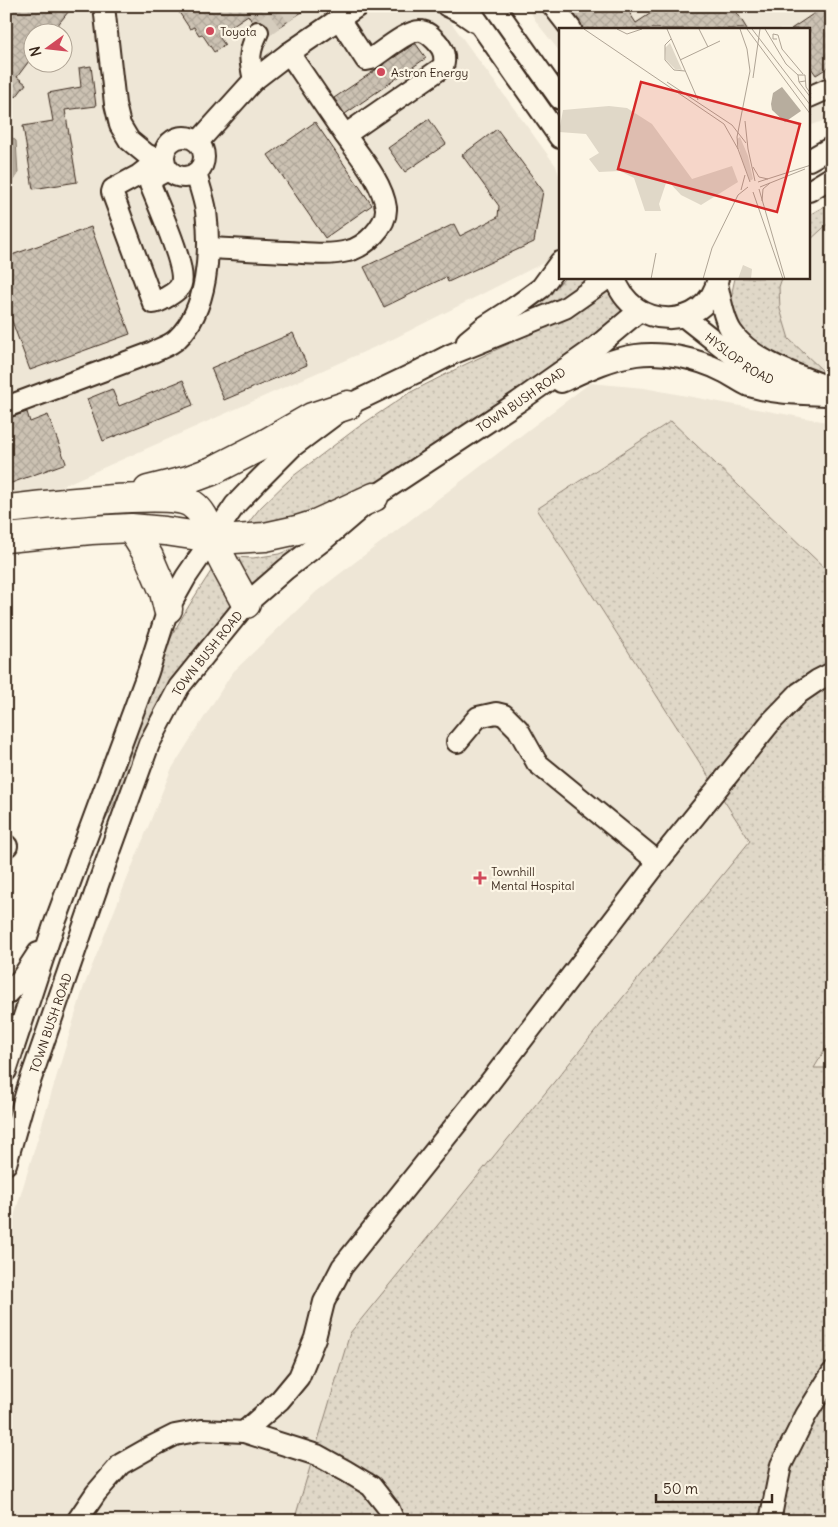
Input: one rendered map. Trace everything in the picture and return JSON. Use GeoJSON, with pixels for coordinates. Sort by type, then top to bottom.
{"type":"FeatureCollection","features":[{"type":"Feature","properties":{"kind":"highway"},"geometry":{"type":"LineString","coordinates":[[100,501],[188,480],[241,456],[312,416],[348,405]]}},
{"type":"Feature","properties":{"kind":"highway"},"geometry":{"type":"LineString","coordinates":[[6,538],[131,528],[212,538],[265,537],[297,530],[330,518],[374,496]]}},
{"type":"Feature","properties":{"kind":"highway"},"geometry":{"type":"LineString","coordinates":[[6,509],[146,498],[172,498],[192,504],[204,517],[212,538],[246,604]]}},
{"type":"Feature","properties":{"kind":"highway"},"geometry":{"type":"LineString","coordinates":[[131,528],[149,557],[164,592],[168,609]]}},
{"type":"Feature","properties":{"kind":"street"},"geometry":{"type":"LineString","coordinates":[[104,6],[115,104],[120,125],[129,140],[161,163],[174,174],[181,177],[196,173],[201,168],[204,159],[203,150],[198,142],[192,138],[186,136],[173,139],[164,149],[161,163],[150,184],[179,260],[182,275],[181,285],[174,292],[157,303],[153,303],[112,192],[113,189],[148,168],[161,163]]}},
{"type":"Feature","properties":{"kind":"street"},"geometry":{"type":"LineString","coordinates":[[198,142],[254,80],[289,53],[358,6]]}},
{"type":"Feature","properties":{"kind":"street"},"geometry":{"type":"LineString","coordinates":[[447,6],[462,13],[481,26]]}},
{"type":"Feature","properties":{"kind":"street"},"geometry":{"type":"LineString","coordinates":[[467,6],[559,138]]}},
{"type":"Feature","properties":{"kind":"street"},"geometry":{"type":"LineString","coordinates":[[494,6],[559,98]]}},
{"type":"Feature","properties":{"kind":"street"},"geometry":{"type":"LineString","coordinates":[[553,6],[570,28]]}},
{"type":"Feature","properties":{"kind":"street"},"geometry":{"type":"LineString","coordinates":[[339,19],[366,60],[371,59],[410,34],[420,31],[429,34],[442,47],[445,59],[442,67],[345,136]]}},
{"type":"Feature","properties":{"kind":"street"},"geometry":{"type":"LineString","coordinates":[[254,80],[250,60],[252,45],[258,32]]}},
{"type":"Feature","properties":{"kind":"street"},"geometry":{"type":"LineString","coordinates":[[208,248],[313,254],[349,251],[360,246],[382,223],[386,213],[386,206],[376,182],[289,53]]}},
{"type":"Feature","properties":{"kind":"street"},"geometry":{"type":"LineString","coordinates":[[810,97],[832,87]]}},
{"type":"Feature","properties":{"kind":"street"},"geometry":{"type":"LineString","coordinates":[[810,145],[832,138]]}},
{"type":"Feature","properties":{"kind":"street"},"geometry":{"type":"LineString","coordinates":[[810,159],[832,147]]}},
{"type":"Feature","properties":{"kind":"street"},"geometry":{"type":"LineString","coordinates":[[6,407],[153,352],[176,340],[190,323],[202,296],[208,248],[206,209],[196,173]]}},
{"type":"Feature","properties":{"kind":"street"},"geometry":{"type":"LineString","coordinates":[[810,190],[832,177]]}},
{"type":"Feature","properties":{"kind":"street"},"geometry":{"type":"LineString","coordinates":[[452,354],[484,326],[541,288],[559,263]]}},
{"type":"Feature","properties":{"kind":"street","name":"TOWN BUSH ROAD"},"geometry":{"type":"LineString","coordinates":[[6,1071],[53,928],[148,672],[168,609],[186,576],[235,505],[292,446],[348,405],[415,374],[452,354],[565,308],[607,279]]}},
{"type":"Feature","properties":{"kind":"street"},"geometry":{"type":"LineString","coordinates":[[615,279],[623,295],[630,304],[650,316],[661,318],[683,316],[694,311],[704,304],[712,294],[718,281]]}},
{"type":"Feature","properties":{"kind":"street","name":"HYSLOP ROAD"},"geometry":{"type":"LineString","coordinates":[[718,281],[726,318],[731,331],[739,341],[754,353],[831,393]]}},
{"type":"Feature","properties":{"kind":"street","name":"TOWN BUSH ROAD"},"geometry":{"type":"LineString","coordinates":[[6,1164],[27,1090],[149,744],[179,687],[246,604],[374,496],[518,402],[596,347],[639,311]]}},
{"type":"Feature","properties":{"kind":"street","name":"HYSLOP ROAD"},"geometry":{"type":"LineString","coordinates":[[683,316],[749,368],[784,385],[831,393]]}},
{"type":"Feature","properties":{"kind":"street"},"geometry":{"type":"LineString","coordinates":[[518,402],[607,361],[637,355],[666,355],[693,360],[721,370],[748,385],[786,394],[831,393]]}},
{"type":"Feature","properties":{"kind":"street"},"geometry":{"type":"LineString","coordinates":[[244,1432],[280,1400],[299,1378],[315,1338],[324,1302],[342,1267],[490,1082],[658,862],[770,723],[799,693],[832,673]]}},
{"type":"Feature","properties":{"kind":"street"},"geometry":{"type":"LineString","coordinates":[[457,742],[478,717],[496,713],[504,715],[518,729],[537,763],[658,862]]}},
{"type":"Feature","properties":{"kind":"street"},"geometry":{"type":"LineString","coordinates":[[6,995],[20,979],[53,928]]}},
{"type":"Feature","properties":{"kind":"street"},"geometry":{"type":"LineString","coordinates":[[6,1126],[27,1090]]}},
{"type":"Feature","properties":{"kind":"street"},"geometry":{"type":"LineString","coordinates":[[770,1521],[781,1465],[806,1415],[832,1373]]}},
{"type":"Feature","properties":{"kind":"street"},"geometry":{"type":"LineString","coordinates":[[77,1521],[96,1492],[121,1464],[175,1435],[202,1430],[244,1432],[317,1455],[371,1486],[388,1509],[394,1521]]}},
{"type":"Feature","properties":{"kind":"shaded area"},"geometry":{"type":"Polygon","coordinates":[[[6,6],[439,6],[556,166],[559,175],[559,248],[553,258],[395,338],[51,491],[6,493],[6,6]]]}},
{"type":"Feature","properties":{"kind":"shaded area"},"geometry":{"type":"Polygon","coordinates":[[[527,6],[832,6],[832,118],[810,126],[810,28],[559,28],[559,51],[537,23],[527,6]]]}},
{"type":"Feature","properties":{"kind":"shaded area"},"geometry":{"type":"Polygon","coordinates":[[[6,132],[16,141],[18,174],[6,192],[6,132]]]}},
{"type":"Feature","properties":{"kind":"shaded area"},"geometry":{"type":"Polygon","coordinates":[[[832,202],[832,220],[810,240],[810,214],[832,202]]]}},
{"type":"Feature","properties":{"kind":"shaded area"},"geometry":{"type":"Polygon","coordinates":[[[832,220],[832,372],[821,369],[789,339],[780,309],[779,287],[782,279],[810,279],[810,240],[832,220]]]}},
{"type":"Feature","properties":{"kind":"shaded area"},"geometry":{"type":"Polygon","coordinates":[[[564,279],[590,279],[558,300],[503,328],[536,305],[564,279]]]}},
{"type":"Feature","properties":{"kind":"shaded area"},"geometry":{"type":"Polygon","coordinates":[[[735,279],[782,279],[779,287],[780,309],[789,339],[821,369],[829,381],[787,369],[738,330],[731,307],[735,279]]]}},
{"type":"Feature","properties":{"kind":"shaded area"},"geometry":{"type":"Polygon","coordinates":[[[608,291],[625,315],[431,453],[330,518],[238,536],[260,508],[292,477],[357,428],[409,393],[572,314],[608,291]]]}},
{"type":"Feature","properties":{"kind":"shaded area","name":"Townhill Mental Hospital"},"geometry":{"type":"Polygon","coordinates":[[[590,383],[644,388],[832,423],[832,1521],[6,1521],[6,1243],[84,986],[171,770],[232,673],[316,592],[590,383]]]}},
{"type":"Feature","properties":{"kind":"shaded area"},"geometry":{"type":"Polygon","coordinates":[[[671,421],[832,575],[832,1038],[814,1068],[832,1068],[832,1521],[294,1521],[350,1333],[750,841],[537,509],[671,421]]]}},
{"type":"Feature","properties":{"kind":"shaded area"},"geometry":{"type":"Polygon","coordinates":[[[323,536],[254,592],[234,557],[253,558],[279,554],[323,536]]]}},
{"type":"Feature","properties":{"kind":"shaded area"},"geometry":{"type":"Polygon","coordinates":[[[217,562],[236,602],[131,771],[101,829],[160,663],[170,640],[192,600],[217,562]]]}},
{"type":"Feature","properties":{"kind":"building"},"geometry":{"type":"Polygon","coordinates":[[[6,6],[73,6],[60,22],[22,22],[22,70],[17,77],[26,84],[16,97],[6,90],[6,6]]]}},
{"type":"Feature","properties":{"kind":"building","name":"Toyota"},"geometry":{"type":"Polygon","coordinates":[[[175,6],[311,6],[269,34],[270,30],[267,25],[257,20],[252,22],[248,15],[218,35],[225,45],[214,52],[202,34],[199,35],[194,27],[190,29],[175,6]]]}},
{"type":"Feature","properties":{"kind":"building"},"geometry":{"type":"Polygon","coordinates":[[[568,6],[625,6],[636,23],[662,6],[733,6],[746,28],[583,28],[568,6]]]}},
{"type":"Feature","properties":{"kind":"building"},"geometry":{"type":"Polygon","coordinates":[[[825,6],[832,6],[832,65],[816,75],[810,66],[810,28],[792,28],[825,6]]]}},
{"type":"Feature","properties":{"kind":"building"},"geometry":{"type":"Polygon","coordinates":[[[416,44],[426,58],[345,114],[334,98],[416,44]]]}},
{"type":"Feature","properties":{"kind":"building"},"geometry":{"type":"Polygon","coordinates":[[[91,66],[96,106],[65,110],[77,182],[33,189],[23,126],[53,121],[48,93],[81,87],[79,68],[91,66]]]}},
{"type":"Feature","properties":{"kind":"building"},"geometry":{"type":"Polygon","coordinates":[[[429,119],[446,144],[405,172],[388,148],[429,119]]]}},
{"type":"Feature","properties":{"kind":"building"},"geometry":{"type":"Polygon","coordinates":[[[315,122],[372,205],[325,238],[268,155],[315,122]]]}},
{"type":"Feature","properties":{"kind":"building"},"geometry":{"type":"Polygon","coordinates":[[[497,129],[543,191],[534,242],[448,282],[446,277],[384,307],[364,267],[454,224],[460,236],[498,217],[499,206],[462,155],[497,129]]]}},
{"type":"Feature","properties":{"kind":"building"},"geometry":{"type":"Polygon","coordinates":[[[91,227],[130,334],[30,370],[6,305],[6,257],[91,227]]]}},
{"type":"Feature","properties":{"kind":"building"},"geometry":{"type":"Polygon","coordinates":[[[293,333],[307,365],[224,400],[211,368],[293,333]]]}},
{"type":"Feature","properties":{"kind":"building"},"geometry":{"type":"Polygon","coordinates":[[[183,380],[193,405],[103,441],[87,399],[112,389],[119,406],[183,380]]]}},
{"type":"Feature","properties":{"kind":"building"},"geometry":{"type":"Polygon","coordinates":[[[27,412],[30,422],[48,415],[66,463],[6,485],[6,419],[27,412]]]}},
{"type":"Feature","properties":{"kind":"tunnel"},"geometry":{"type":"LineString","coordinates":[[258,32],[293,6]]}},
{"type":"Feature","properties":{"kind":"place","name":"Toyota"},"geometry":{"type":"Point","coordinates":[210,31]}},
{"type":"Feature","properties":{"kind":"place","name":"Astron Energy"},"geometry":{"type":"Point","coordinates":[381,72]}},
{"type":"Feature","properties":{"kind":"place","name":"Townhill Mental Hospital"},"geometry":{"type":"Point","coordinates":[480,878]}}]}
